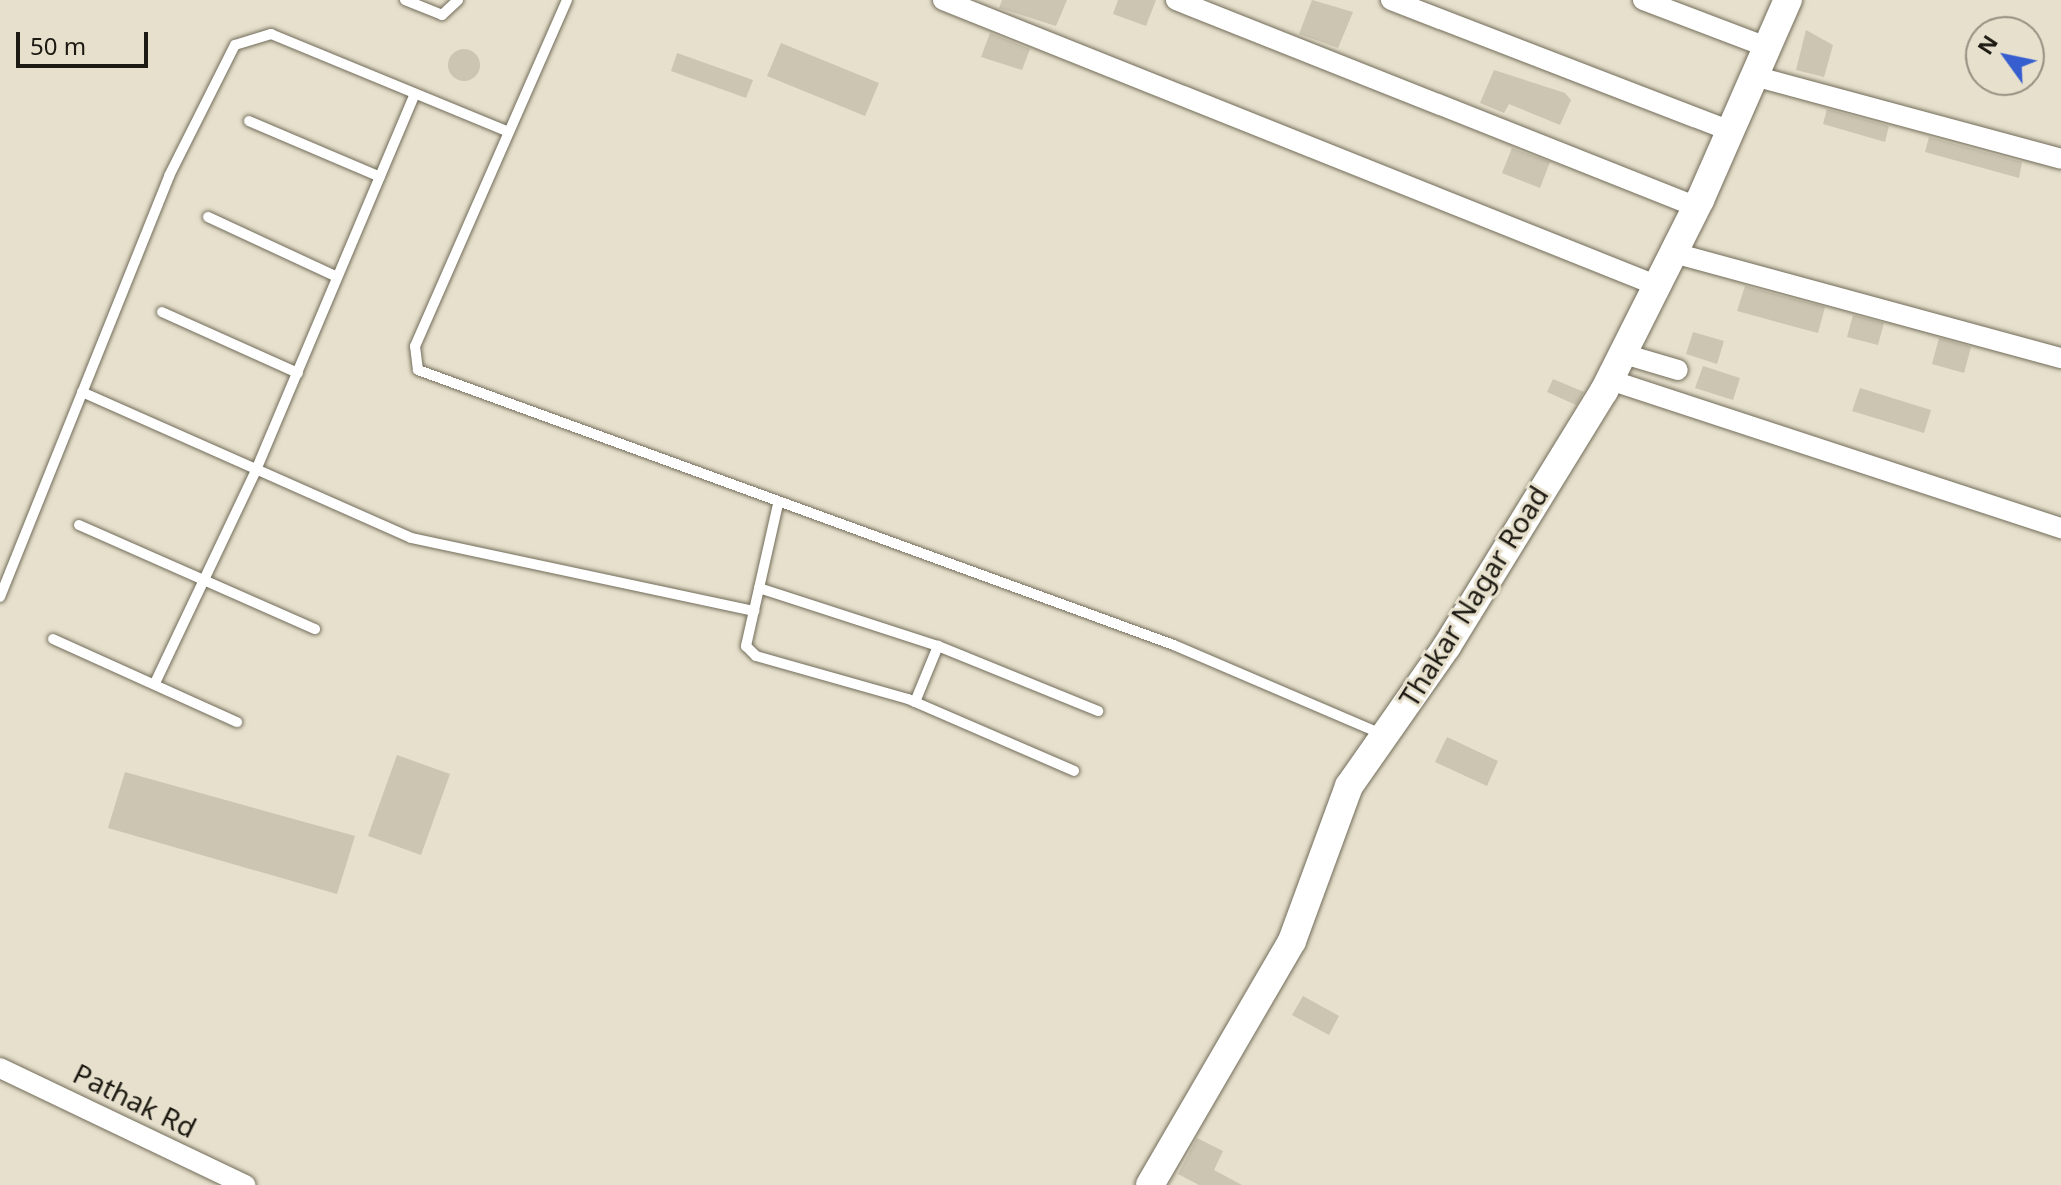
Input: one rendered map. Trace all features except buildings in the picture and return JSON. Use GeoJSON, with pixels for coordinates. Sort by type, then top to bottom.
{"type":"FeatureCollection","features":[{"type":"Feature","properties":{"kind":"street"},"geometry":{"type":"LineString","coordinates":[[943,0],[1658,286]]}},
{"type":"Feature","properties":{"kind":"street"},"geometry":{"type":"LineString","coordinates":[[1176,0],[1697,207]]}},
{"type":"Feature","properties":{"kind":"street"},"geometry":{"type":"LineString","coordinates":[[1391,0],[1731,131]]}},
{"type":"Feature","properties":{"kind":"street"},"geometry":{"type":"LineString","coordinates":[[1643,0],[1767,47]]}},
{"type":"Feature","properties":{"kind":"street","name":"Thakar Nagar Road"},"geometry":{"type":"LineString","coordinates":[[1150,1185],[1199,1089],[1292,941],[1327,830],[1624,354],[1697,207],[1788,0]]}},
{"type":"Feature","properties":{"kind":"street"},"geometry":{"type":"LineString","coordinates":[[1754,76],[2061,159]]}},
{"type":"Feature","properties":{"kind":"street"},"geometry":{"type":"LineString","coordinates":[[1674,253],[2061,358]]}},
{"type":"Feature","properties":{"kind":"street"},"geometry":{"type":"LineString","coordinates":[[1624,354],[1678,370]]}},
{"type":"Feature","properties":{"kind":"street"},"geometry":{"type":"LineString","coordinates":[[1610,380],[2061,528]]}},
{"type":"Feature","properties":{"kind":"street","name":"Pathak Rd"},"geometry":{"type":"LineString","coordinates":[[0,1068],[245,1185]]}},
{"type":"Feature","properties":{"kind":"lane"},"geometry":{"type":"LineString","coordinates":[[405,0],[442,15],[458,0]]}},
{"type":"Feature","properties":{"kind":"lane"},"geometry":{"type":"LineString","coordinates":[[567,0],[415,346],[418,370],[778,504],[1174,645],[1384,735]]}},
{"type":"Feature","properties":{"kind":"lane"},"geometry":{"type":"LineString","coordinates":[[0,597],[169,176],[235,45],[271,34],[509,132]]}},
{"type":"Feature","properties":{"kind":"lane"},"geometry":{"type":"LineString","coordinates":[[155,683],[256,470],[415,94]]}},
{"type":"Feature","properties":{"kind":"lane"},"geometry":{"type":"LineString","coordinates":[[249,121],[380,177]]}},
{"type":"Feature","properties":{"kind":"lane"},"geometry":{"type":"LineString","coordinates":[[208,217],[337,277]]}},
{"type":"Feature","properties":{"kind":"lane"},"geometry":{"type":"LineString","coordinates":[[162,312],[298,373]]}},
{"type":"Feature","properties":{"kind":"lane"},"geometry":{"type":"LineString","coordinates":[[82,392],[411,538],[754,611]]}},
{"type":"Feature","properties":{"kind":"lane"},"geometry":{"type":"LineString","coordinates":[[778,504],[746,646],[771,665],[849,678],[915,702],[1074,771]]}},
{"type":"Feature","properties":{"kind":"lane"},"geometry":{"type":"LineString","coordinates":[[79,525],[315,629]]}},
{"type":"Feature","properties":{"kind":"lane"},"geometry":{"type":"LineString","coordinates":[[759,588],[938,646],[1098,711]]}},
{"type":"Feature","properties":{"kind":"lane"},"geometry":{"type":"LineString","coordinates":[[53,639],[237,722]]}},
{"type":"Feature","properties":{"kind":"lane"},"geometry":{"type":"LineString","coordinates":[[915,702],[938,646]]}}]}
